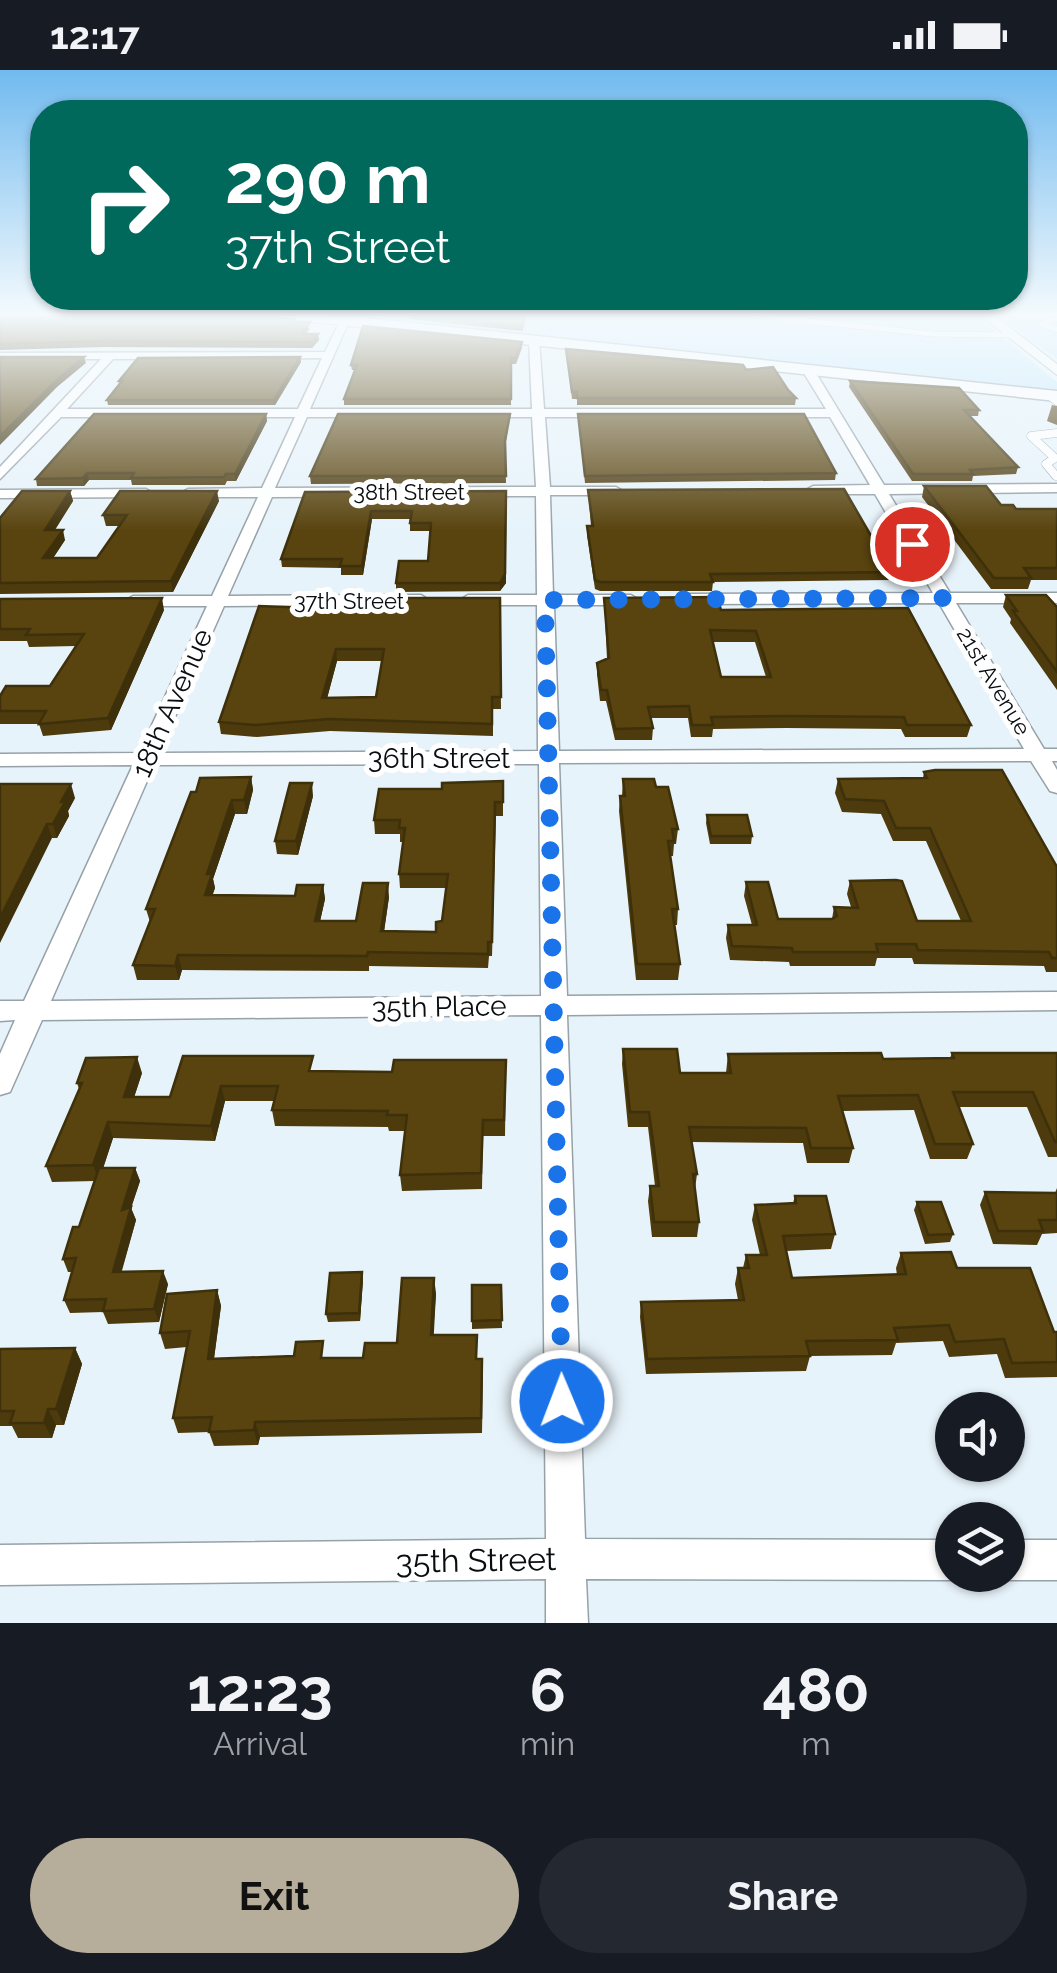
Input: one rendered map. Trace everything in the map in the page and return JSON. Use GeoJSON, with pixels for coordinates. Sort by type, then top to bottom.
{"type":"FeatureCollection","features":[{"type":"Feature","properties":{"kind":"main road"},"geometry":{"type":"LineString","coordinates":[[952,386],[1053,398]]}},
{"type":"Feature","properties":{"kind":"street"},"geometry":{"type":"LineString","coordinates":[[0,475],[82,386]]}},
{"type":"Feature","properties":{"kind":"street","name":"18th Avenue"},"geometry":{"type":"LineString","coordinates":[[0,1084],[315,386]]}},
{"type":"Feature","properties":{"kind":"street"},"geometry":{"type":"LineString","coordinates":[[537,386],[543,491],[567,1623]]}},
{"type":"Feature","properties":{"kind":"street","name":"21st Avenue"},"geometry":{"type":"LineString","coordinates":[[818,386],[944,598],[1048,755],[1057,787]]}},
{"type":"Feature","properties":{"kind":"street"},"geometry":{"type":"LineString","coordinates":[[58,412],[834,412]]}},
{"type":"Feature","properties":{"kind":"street"},"geometry":{"type":"LineString","coordinates":[[800,490],[1057,488]]}},
{"type":"Feature","properties":{"kind":"street","name":"38th Street"},"geometry":{"type":"LineString","coordinates":[[0,494],[642,490]]}},
{"type":"Feature","properties":{"kind":"street"},"geometry":{"type":"LineString","coordinates":[[665,600],[1057,598]]}},
{"type":"Feature","properties":{"kind":"street","name":"37th Street"},"geometry":{"type":"LineString","coordinates":[[119,601],[645,600]]}},
{"type":"Feature","properties":{"kind":"street","name":"36th Street"},"geometry":{"type":"LineString","coordinates":[[0,760],[1048,755]]}},
{"type":"Feature","properties":{"kind":"street","name":"35th Place"},"geometry":{"type":"LineString","coordinates":[[0,1011],[1057,1001]]}},
{"type":"Feature","properties":{"kind":"street","name":"35th Street"},"geometry":{"type":"LineString","coordinates":[[0,1565],[565,1558],[935,1560]]}},
{"type":"Feature","properties":{"kind":"street"},"geometry":{"type":"LineString","coordinates":[[1025,1560],[1057,1560]]}},
{"type":"Feature","properties":{"kind":"lane"},"geometry":{"type":"LineString","coordinates":[[1057,433],[1031,436],[1055,458],[1046,464],[1057,477]]}},
{"type":"Feature","properties":{"kind":"shaded area"},"geometry":{"type":"Polygon","coordinates":[[[1005,386],[1057,386],[1057,392],[1005,386]]]}},
{"type":"Feature","properties":{"kind":"building"},"geometry":{"type":"Polygon","coordinates":[[[0,386],[50,386],[0,436],[0,386]]]}},
{"type":"Feature","properties":{"kind":"building"},"geometry":{"type":"Polygon","coordinates":[[[118,386],[282,386],[274,400],[107,400],[118,386]]]}},
{"type":"Feature","properties":{"kind":"building"},"geometry":{"type":"Polygon","coordinates":[[[349,386],[511,386],[511,399],[344,399],[349,386]]]}},
{"type":"Feature","properties":{"kind":"building"},"geometry":{"type":"Polygon","coordinates":[[[571,386],[786,386],[796,398],[577,398],[577,392],[572,392],[571,386]]]}},
{"type":"Feature","properties":{"kind":"building"},"geometry":{"type":"Polygon","coordinates":[[[854,386],[959,388],[979,410],[964,410],[1018,467],[970,470],[973,474],[913,474],[854,386]]]}},
{"type":"Feature","properties":{"kind":"building"},"geometry":{"type":"Polygon","coordinates":[[[94,414],[266,414],[235,474],[131,478],[134,473],[87,473],[83,478],[36,479],[94,414]]]}},
{"type":"Feature","properties":{"kind":"building"},"geometry":{"type":"Polygon","coordinates":[[[338,414],[510,414],[505,441],[506,476],[310,476],[338,414]]]}},
{"type":"Feature","properties":{"kind":"building"},"geometry":{"type":"Polygon","coordinates":[[[578,414],[804,414],[836,473],[585,476],[578,414]]]}},
{"type":"Feature","properties":{"kind":"building"},"geometry":{"type":"Polygon","coordinates":[[[924,486],[986,486],[1001,505],[1057,509],[1057,568],[1024,568],[1031,578],[994,578],[924,486]]]}},
{"type":"Feature","properties":{"kind":"building"},"geometry":{"type":"Polygon","coordinates":[[[844,489],[892,572],[710,574],[713,582],[595,580],[587,526],[593,526],[588,490],[844,489]]]}},
{"type":"Feature","properties":{"kind":"building"},"geometry":{"type":"Polygon","coordinates":[[[22,491],[70,491],[45,530],[63,530],[43,558],[97,558],[127,515],[103,515],[120,491],[217,491],[171,581],[0,583],[0,518],[22,491]]]}},
{"type":"Feature","properties":{"kind":"building"},"geometry":{"type":"Polygon","coordinates":[[[506,491],[505,574],[500,583],[396,583],[399,561],[428,561],[431,523],[410,523],[412,511],[371,511],[362,566],[340,566],[342,559],[281,559],[305,492],[506,491]]]}},
{"type":"Feature","properties":{"kind":"building"},"geometry":{"type":"Polygon","coordinates":[[[1006,595],[1046,595],[1057,607],[1057,672],[1013,611],[1017,611],[1006,595]]]}},
{"type":"Feature","properties":{"kind":"building"},"geometry":{"type":"Polygon","coordinates":[[[717,597],[721,610],[908,608],[971,725],[907,725],[904,717],[789,716],[711,717],[713,725],[692,725],[689,706],[648,707],[653,728],[615,729],[607,690],[601,690],[597,663],[609,658],[604,598],[717,597]],[[710,630],[721,677],[771,677],[756,631],[710,630]]]}},
{"type":"Feature","properties":{"kind":"building"},"geometry":{"type":"Polygon","coordinates":[[[162,598],[108,718],[39,724],[46,711],[0,711],[0,696],[6,686],[50,686],[84,634],[26,635],[30,629],[0,629],[0,599],[162,598]]]}},
{"type":"Feature","properties":{"kind":"building"},"geometry":{"type":"Polygon","coordinates":[[[393,598],[500,598],[501,697],[492,697],[492,724],[329,719],[255,725],[219,722],[259,606],[391,611],[393,598]],[[336,649],[322,698],[376,697],[384,649],[336,649]]]}},
{"type":"Feature","properties":{"kind":"building"},"geometry":{"type":"Polygon","coordinates":[[[1002,770],[1057,867],[1057,958],[1049,952],[918,950],[916,944],[876,944],[878,952],[793,952],[792,948],[732,946],[728,925],[757,925],[746,882],[768,882],[778,919],[832,919],[837,916],[834,907],[858,908],[850,881],[896,880],[902,881],[917,921],[971,921],[930,828],[896,828],[884,801],[845,799],[838,779],[927,778],[924,772],[1002,770]]]}},
{"type":"Feature","properties":{"kind":"building"},"geometry":{"type":"Polygon","coordinates":[[[251,777],[244,800],[232,800],[207,874],[212,874],[205,895],[295,896],[297,885],[323,885],[315,921],[356,921],[363,883],[388,883],[381,931],[436,932],[436,922],[442,921],[448,874],[399,874],[405,828],[399,828],[400,820],[374,820],[379,789],[442,789],[442,783],[503,781],[503,802],[495,802],[492,942],[488,942],[488,954],[178,955],[175,966],[133,965],[155,909],[146,909],[191,792],[196,792],[200,778],[251,777]]]}},
{"type":"Feature","properties":{"kind":"building"},"geometry":{"type":"Polygon","coordinates":[[[623,779],[654,779],[656,787],[668,787],[678,829],[672,829],[674,841],[668,841],[678,909],[672,909],[680,964],[637,964],[620,796],[625,796],[623,779]]]}},
{"type":"Feature","properties":{"kind":"building"},"geometry":{"type":"Polygon","coordinates":[[[290,783],[312,783],[296,841],[275,841],[290,783]]]}},
{"type":"Feature","properties":{"kind":"building"},"geometry":{"type":"Polygon","coordinates":[[[0,784],[71,784],[61,802],[65,802],[53,824],[47,824],[0,918],[0,784]]]}},
{"type":"Feature","properties":{"kind":"building"},"geometry":{"type":"Polygon","coordinates":[[[707,815],[747,815],[752,836],[711,836],[707,815]]]}},
{"type":"Feature","properties":{"kind":"building"},"geometry":{"type":"Polygon","coordinates":[[[623,1049],[677,1049],[680,1073],[731,1073],[728,1054],[881,1053],[883,1059],[954,1058],[952,1053],[1057,1053],[1057,1142],[1033,1092],[953,1092],[973,1144],[935,1144],[918,1095],[838,1096],[853,1148],[811,1148],[806,1128],[689,1127],[697,1174],[693,1174],[699,1222],[654,1222],[650,1186],[659,1186],[649,1112],[630,1112],[623,1049]]]}},
{"type":"Feature","properties":{"kind":"building"},"geometry":{"type":"Polygon","coordinates":[[[183,1056],[313,1056],[309,1071],[392,1072],[394,1060],[506,1060],[504,1120],[483,1120],[481,1173],[400,1175],[407,1115],[387,1115],[388,1111],[272,1110],[278,1086],[221,1086],[211,1126],[108,1122],[93,1165],[46,1166],[82,1083],[77,1083],[86,1058],[137,1057],[124,1097],[170,1097],[183,1056]]]}},
{"type":"Feature","properties":{"kind":"building"},"geometry":{"type":"Polygon","coordinates":[[[99,1168],[135,1168],[122,1210],[131,1207],[113,1272],[163,1271],[154,1309],[103,1311],[106,1299],[64,1300],[76,1258],[63,1259],[73,1227],[79,1227],[99,1168]]]}},
{"type":"Feature","properties":{"kind":"building"},"geometry":{"type":"Polygon","coordinates":[[[985,1192],[1057,1193],[1057,1220],[1039,1220],[1043,1231],[998,1231],[985,1192]]]}},
{"type":"Feature","properties":{"kind":"building"},"geometry":{"type":"Polygon","coordinates":[[[795,1196],[826,1196],[835,1234],[783,1236],[792,1278],[906,1274],[901,1253],[951,1252],[957,1268],[1030,1268],[1057,1332],[1057,1362],[1012,1363],[1004,1339],[955,1342],[949,1325],[894,1328],[898,1340],[806,1341],[810,1356],[647,1359],[641,1302],[744,1300],[738,1268],[749,1268],[746,1255],[767,1255],[755,1205],[796,1203],[795,1196]]]}},
{"type":"Feature","properties":{"kind":"building"},"geometry":{"type":"Polygon","coordinates":[[[917,1202],[941,1202],[953,1234],[928,1235],[917,1202]]]}},
{"type":"Feature","properties":{"kind":"building"},"geometry":{"type":"Polygon","coordinates":[[[362,1272],[359,1313],[326,1314],[330,1273],[362,1272]]]}},
{"type":"Feature","properties":{"kind":"building"},"geometry":{"type":"Polygon","coordinates":[[[402,1278],[434,1278],[431,1335],[477,1335],[476,1359],[482,1359],[481,1418],[255,1422],[254,1430],[209,1432],[212,1417],[173,1418],[190,1331],[160,1333],[167,1294],[217,1290],[208,1359],[294,1356],[296,1342],[323,1341],[321,1358],[363,1358],[365,1343],[397,1343],[402,1278]]]}},
{"type":"Feature","properties":{"kind":"building"},"geometry":{"type":"Polygon","coordinates":[[[472,1285],[501,1285],[502,1320],[472,1321],[472,1285]]]}},
{"type":"Feature","properties":{"kind":"building"},"geometry":{"type":"Polygon","coordinates":[[[75,1348],[56,1409],[48,1409],[44,1423],[10,1423],[14,1411],[0,1411],[0,1349],[75,1348]]]}},
{"type":"Feature","properties":{"kind":"route"},"geometry":{"type":"LineString","coordinates":[[562,1401],[545,600],[944,598],[912,544]]}}]}
